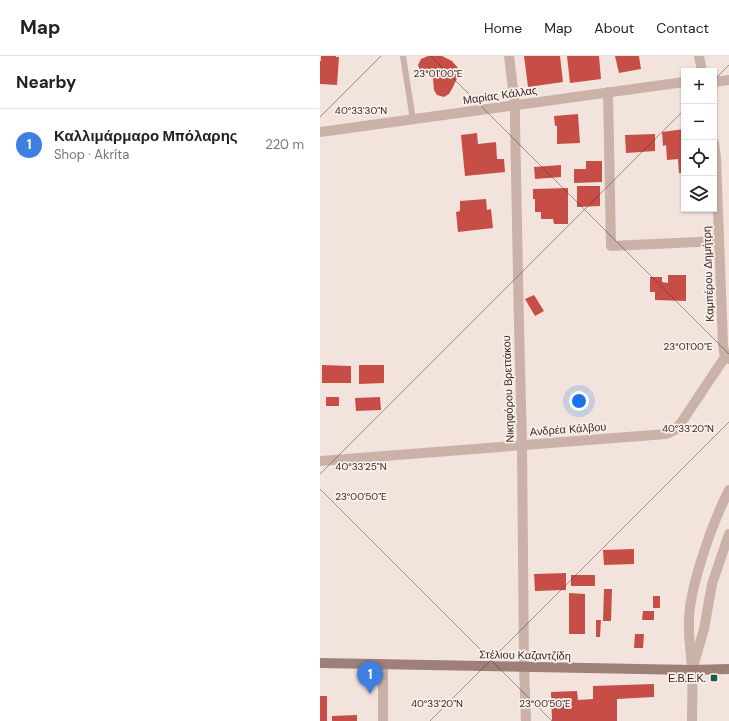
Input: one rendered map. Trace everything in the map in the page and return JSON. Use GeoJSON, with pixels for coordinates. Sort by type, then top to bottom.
{"type":"FeatureCollection","features":[{"type":"Feature","properties":{"kind":"main road","name":"Στέλιου Καζαντζίδη"},"geometry":{"type":"LineString","coordinates":[[320,663],[729,670]]}},
{"type":"Feature","properties":{"kind":"street","name":"Νικηφόρου Βρεττάκου"},"geometry":{"type":"LineString","coordinates":[[509,56],[515,105],[526,721]]}},
{"type":"Feature","properties":{"kind":"street"},"geometry":{"type":"LineString","coordinates":[[699,56],[701,68]]}},
{"type":"Feature","properties":{"kind":"street"},"geometry":{"type":"LineString","coordinates":[[717,82],[729,80]]}},
{"type":"Feature","properties":{"kind":"street","name":"Μαρίας Κάλλας"},"geometry":{"type":"LineString","coordinates":[[320,132],[681,82]]}},
{"type":"Feature","properties":{"kind":"street"},"geometry":{"type":"LineString","coordinates":[[608,92],[611,246],[719,241]]}},
{"type":"Feature","properties":{"kind":"street","name":"Καμπέρου Δημήτρη"},"geometry":{"type":"LineString","coordinates":[[717,176],[723,345],[727,358]]}},
{"type":"Feature","properties":{"kind":"street","name":"Ανδρέα Κάλβου"},"geometry":{"type":"LineString","coordinates":[[320,461],[666,434],[675,430],[681,424],[727,358]]}},
{"type":"Feature","properties":{"kind":"street"},"geometry":{"type":"LineString","coordinates":[[692,721],[692,670],[689,634],[691,599],[698,571],[714,522],[729,490]]}},
{"type":"Feature","properties":{"kind":"street"},"geometry":{"type":"LineString","coordinates":[[692,670],[704,629],[712,584],[729,534]]}},
{"type":"Feature","properties":{"kind":"street"},"geometry":{"type":"LineString","coordinates":[[383,664],[383,721]]}},
{"type":"Feature","properties":{"kind":"lane"},"geometry":{"type":"LineString","coordinates":[[403,56],[413,120]]}},
{"type":"Feature","properties":{"kind":"building"},"geometry":{"type":"Polygon","coordinates":[[[321,56],[339,57],[337,85],[320,84],[321,56]]]}},
{"type":"Feature","properties":{"kind":"building"},"geometry":{"type":"Polygon","coordinates":[[[428,56],[442,56],[452,61],[458,68],[458,76],[453,87],[449,94],[444,97],[437,95],[434,90],[432,76],[420,70],[418,65],[421,59],[428,56]]]}},
{"type":"Feature","properties":{"kind":"building"},"geometry":{"type":"Polygon","coordinates":[[[524,56],[560,56],[563,82],[528,87],[524,56]]]}},
{"type":"Feature","properties":{"kind":"building"},"geometry":{"type":"Polygon","coordinates":[[[567,56],[599,56],[601,79],[570,83],[567,56]]]}},
{"type":"Feature","properties":{"kind":"building"},"geometry":{"type":"Polygon","coordinates":[[[615,56],[639,56],[641,69],[619,73],[615,56]]]}},
{"type":"Feature","properties":{"kind":"building"},"geometry":{"type":"Polygon","coordinates":[[[578,114],[580,143],[557,144],[557,126],[555,126],[554,116],[578,114]]]}},
{"type":"Feature","properties":{"kind":"building"},"geometry":{"type":"Polygon","coordinates":[[[681,129],[681,173],[679,173],[678,159],[667,160],[666,145],[663,146],[662,132],[681,129]]]}},
{"type":"Feature","properties":{"kind":"building"},"geometry":{"type":"Polygon","coordinates":[[[477,133],[478,144],[496,142],[497,159],[504,159],[505,172],[465,176],[461,135],[477,133]]]}},
{"type":"Feature","properties":{"kind":"building"},"geometry":{"type":"Polygon","coordinates":[[[655,134],[655,151],[626,153],[625,135],[655,134]]]}},
{"type":"Feature","properties":{"kind":"building"},"geometry":{"type":"Polygon","coordinates":[[[586,161],[602,161],[602,182],[574,183],[574,169],[586,169],[586,161]]]}},
{"type":"Feature","properties":{"kind":"building"},"geometry":{"type":"Polygon","coordinates":[[[561,165],[561,177],[535,179],[534,167],[561,165]]]}},
{"type":"Feature","properties":{"kind":"building"},"geometry":{"type":"Polygon","coordinates":[[[577,186],[600,186],[600,206],[577,207],[577,186]]]}},
{"type":"Feature","properties":{"kind":"building"},"geometry":{"type":"Polygon","coordinates":[[[568,188],[568,224],[554,224],[553,219],[541,219],[541,212],[535,212],[533,189],[568,188]]]}},
{"type":"Feature","properties":{"kind":"building"},"geometry":{"type":"Polygon","coordinates":[[[486,199],[487,210],[491,209],[493,228],[458,232],[456,212],[460,211],[460,201],[486,199]]]}},
{"type":"Feature","properties":{"kind":"building"},"geometry":{"type":"Polygon","coordinates":[[[668,275],[686,275],[686,301],[655,300],[655,292],[650,292],[650,277],[662,277],[662,282],[668,283],[668,275]]]}},
{"type":"Feature","properties":{"kind":"building"},"geometry":{"type":"Polygon","coordinates":[[[534,295],[544,311],[535,316],[525,299],[534,295]]]}},
{"type":"Feature","properties":{"kind":"building"},"geometry":{"type":"Polygon","coordinates":[[[322,365],[351,366],[351,383],[322,383],[322,365]]]}},
{"type":"Feature","properties":{"kind":"building"},"geometry":{"type":"Polygon","coordinates":[[[359,365],[384,365],[384,383],[359,384],[359,365]]]}},
{"type":"Feature","properties":{"kind":"building"},"geometry":{"type":"Polygon","coordinates":[[[326,397],[339,397],[339,406],[326,406],[326,397]]]}},
{"type":"Feature","properties":{"kind":"building"},"geometry":{"type":"Polygon","coordinates":[[[380,397],[381,410],[356,411],[355,398],[380,397]]]}},
{"type":"Feature","properties":{"kind":"building"},"geometry":{"type":"Polygon","coordinates":[[[634,549],[634,564],[604,565],[603,550],[634,549]]]}},
{"type":"Feature","properties":{"kind":"building"},"geometry":{"type":"Polygon","coordinates":[[[566,573],[566,590],[535,591],[534,574],[566,573]]]}},
{"type":"Feature","properties":{"kind":"building"},"geometry":{"type":"Polygon","coordinates":[[[571,575],[595,575],[595,586],[571,586],[571,575]]]}},
{"type":"Feature","properties":{"kind":"building"},"geometry":{"type":"Polygon","coordinates":[[[604,589],[612,589],[611,621],[603,621],[604,589]]]}},
{"type":"Feature","properties":{"kind":"building"},"geometry":{"type":"Polygon","coordinates":[[[569,593],[585,594],[585,634],[569,634],[569,593]]]}},
{"type":"Feature","properties":{"kind":"building"},"geometry":{"type":"Polygon","coordinates":[[[653,596],[660,596],[660,608],[653,608],[653,596]]]}},
{"type":"Feature","properties":{"kind":"building"},"geometry":{"type":"Polygon","coordinates":[[[643,611],[654,611],[654,620],[642,620],[643,611]]]}},
{"type":"Feature","properties":{"kind":"building"},"geometry":{"type":"Polygon","coordinates":[[[596,620],[601,620],[600,637],[596,637],[596,620]]]}},
{"type":"Feature","properties":{"kind":"building"},"geometry":{"type":"Polygon","coordinates":[[[635,634],[644,634],[643,648],[634,648],[635,634]]]}},
{"type":"Feature","properties":{"kind":"building"},"geometry":{"type":"Polygon","coordinates":[[[654,684],[654,697],[617,699],[617,721],[552,721],[551,692],[577,691],[578,700],[593,699],[593,686],[654,684]]]}},
{"type":"Feature","properties":{"kind":"building"},"geometry":{"type":"Polygon","coordinates":[[[320,696],[327,696],[327,721],[320,721],[320,696]]]}},
{"type":"Feature","properties":{"kind":"building"},"geometry":{"type":"Polygon","coordinates":[[[357,715],[357,721],[332,721],[332,716],[357,715]]]}},
{"type":"Feature","properties":{"kind":"place","name":"Ε.Β.Ε.Κ."},"geometry":{"type":"Point","coordinates":[714,678]}},
{"type":"Feature","properties":{"kind":"place","name":"Καλλιμάρμαρο Μπόλαρης"},"geometry":{"type":"Point","coordinates":[370,694]}}]}
